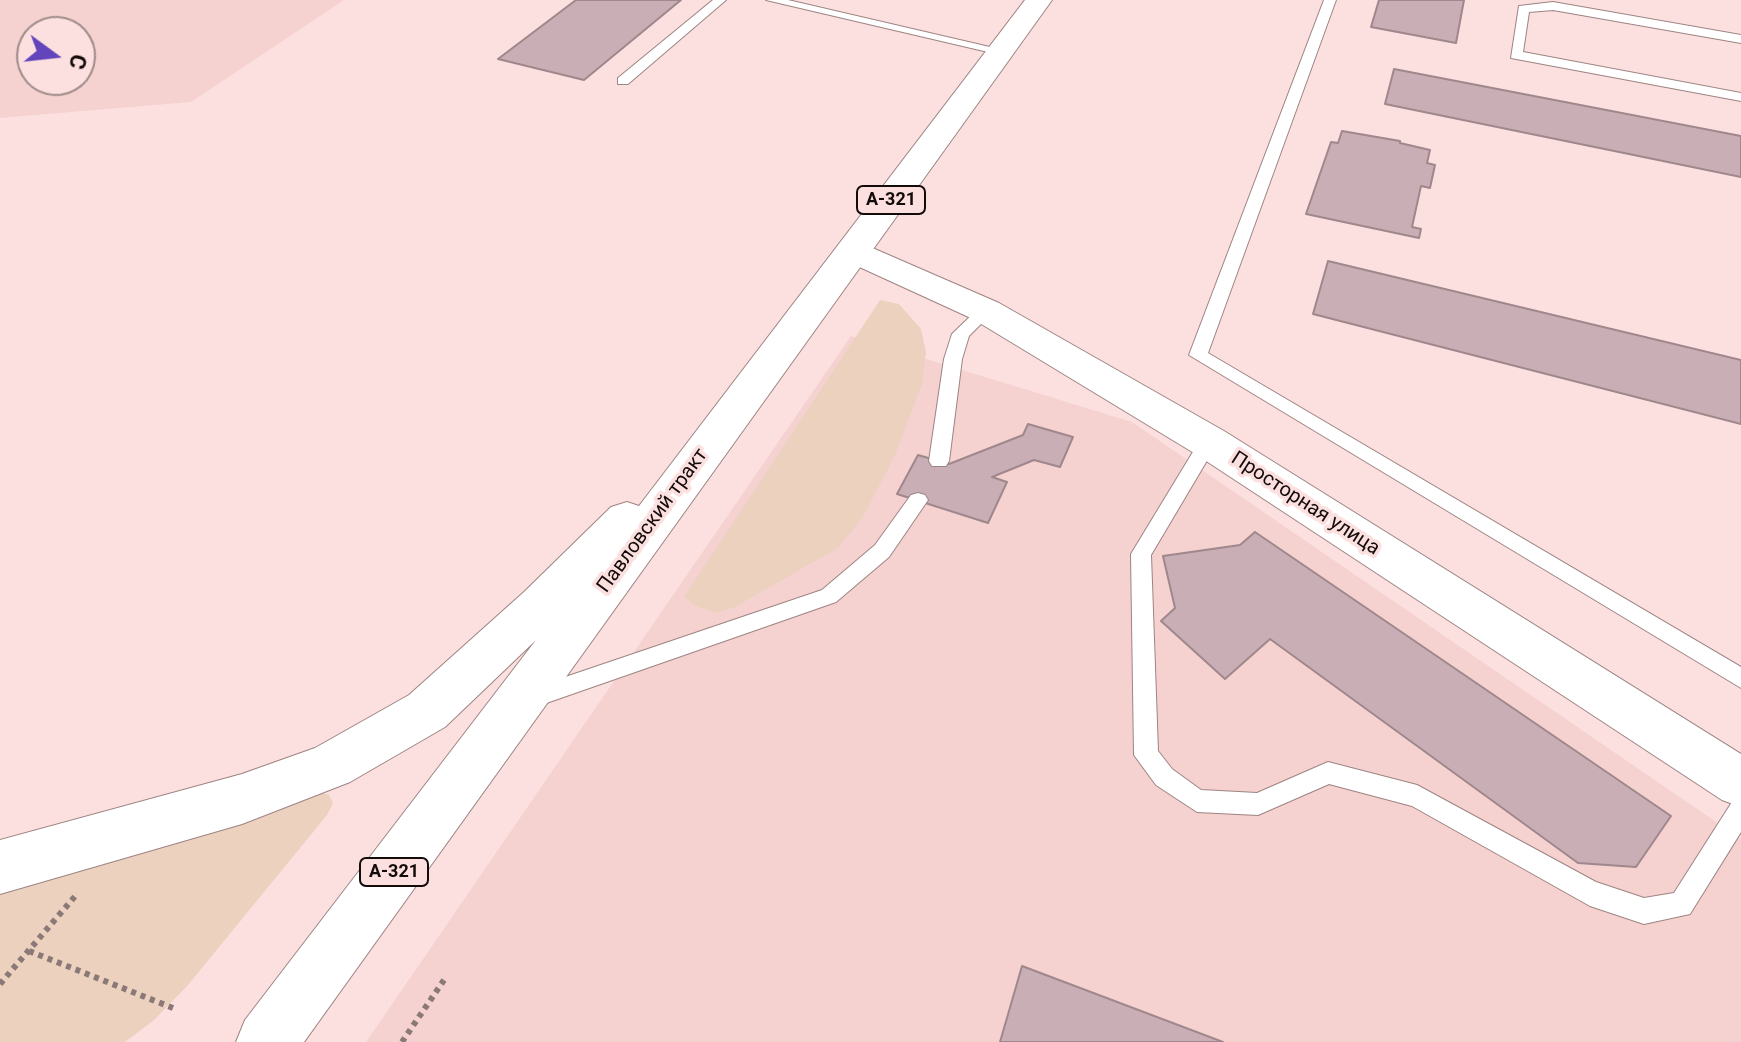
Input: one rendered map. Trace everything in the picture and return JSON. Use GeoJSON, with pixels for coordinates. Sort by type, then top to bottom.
{"type":"FeatureCollection","features":[{"type":"Feature","properties":{"kind":"main road","name":"Павловский тракт"},"geometry":{"type":"LineString","coordinates":[[267,1042],[1039,0]]}},
{"type":"Feature","properties":{"kind":"main road","name":"Просторная улица"},"geometry":{"type":"LineString","coordinates":[[854,251],[986,311],[1209,442],[1741,783]]}},
{"type":"Feature","properties":{"kind":"main road"},"geometry":{"type":"LineString","coordinates":[[0,867],[242,799],[332,765],[427,711],[541,606],[743,400]]}},
{"type":"Feature","properties":{"kind":"lane"},"geometry":{"type":"LineString","coordinates":[[623,81],[720,0]]}},
{"type":"Feature","properties":{"kind":"lane"},"geometry":{"type":"LineString","coordinates":[[772,0],[1001,51]]}},
{"type":"Feature","properties":{"kind":"lane"},"geometry":{"type":"LineString","coordinates":[[1330,0],[1198,355],[1741,678]]}},
{"type":"Feature","properties":{"kind":"lane"},"geometry":{"type":"LineString","coordinates":[[1741,39],[1553,6],[1523,9],[1516,55],[1741,97]]}},
{"type":"Feature","properties":{"kind":"lane"},"geometry":{"type":"LineString","coordinates":[[939,461],[953,359],[961,334],[986,311]]}},
{"type":"Feature","properties":{"kind":"lane"},"geometry":{"type":"LineString","coordinates":[[1209,442],[1141,554],[1146,755],[1164,777],[1197,801],[1258,804],[1328,773],[1417,796],[1590,893],[1644,911],[1681,905],[1741,810]]}},
{"type":"Feature","properties":{"kind":"lane"},"geometry":{"type":"LineString","coordinates":[[520,701],[829,596],[882,551],[918,500]]}},
{"type":"Feature","properties":{"kind":"path"},"geometry":{"type":"LineString","coordinates":[[0,984],[84,886]]}},
{"type":"Feature","properties":{"kind":"path"},"geometry":{"type":"LineString","coordinates":[[29,951],[173,1008]]}},
{"type":"Feature","properties":{"kind":"path"},"geometry":{"type":"LineString","coordinates":[[402,1042],[444,980]]}},
{"type":"Feature","properties":{"kind":"shaded area"},"geometry":{"type":"Polygon","coordinates":[[[0,0],[344,0],[191,102],[0,118],[0,0]]]}},
{"type":"Feature","properties":{"kind":"shaded area"},"geometry":{"type":"Polygon","coordinates":[[[880,300],[899,304],[921,329],[926,352],[922,384],[895,455],[863,517],[838,548],[735,607],[717,613],[696,606],[684,597],[880,300]]]}},
{"type":"Feature","properties":{"kind":"shaded area"},"geometry":{"type":"Polygon","coordinates":[[[851,336],[1132,422],[1741,839],[1741,1042],[366,1042],[851,336]]]}},
{"type":"Feature","properties":{"kind":"shaded area"},"geometry":{"type":"Polygon","coordinates":[[[321,792],[329,795],[333,803],[327,815],[188,985],[154,1020],[125,1042],[0,1042],[0,886],[321,792]]]}},
{"type":"Feature","properties":{"kind":"building"},"geometry":{"type":"Polygon","coordinates":[[[576,0],[681,0],[584,80],[498,59],[576,0]]]}},
{"type":"Feature","properties":{"kind":"building"},"geometry":{"type":"Polygon","coordinates":[[[1379,0],[1464,0],[1456,43],[1371,27],[1379,0]]]}},
{"type":"Feature","properties":{"kind":"building"},"geometry":{"type":"Polygon","coordinates":[[[1394,69],[1741,136],[1741,177],[1385,104],[1394,69]]]}},
{"type":"Feature","properties":{"kind":"building"},"geometry":{"type":"Polygon","coordinates":[[[1342,131],[1400,141],[1430,150],[1427,163],[1435,165],[1430,188],[1421,186],[1412,227],[1421,229],[1419,238],[1306,214],[1331,142],[1338,143],[1342,131]]]}},
{"type":"Feature","properties":{"kind":"building"},"geometry":{"type":"Polygon","coordinates":[[[1328,261],[1741,360],[1741,424],[1313,314],[1328,261]]]}},
{"type":"Feature","properties":{"kind":"building"},"geometry":{"type":"Polygon","coordinates":[[[1028,424],[1073,437],[1060,467],[1034,460],[992,477],[1007,482],[988,523],[897,494],[918,455],[949,464],[1023,435],[1028,424]]]}},
{"type":"Feature","properties":{"kind":"building"},"geometry":{"type":"Polygon","coordinates":[[[1255,532],[1671,816],[1636,867],[1578,863],[1270,639],[1225,679],[1161,621],[1175,608],[1163,556],[1240,545],[1255,532]]]}},
{"type":"Feature","properties":{"kind":"building"},"geometry":{"type":"Polygon","coordinates":[[[1022,966],[1223,1042],[1000,1042],[1022,966]]]}}]}
